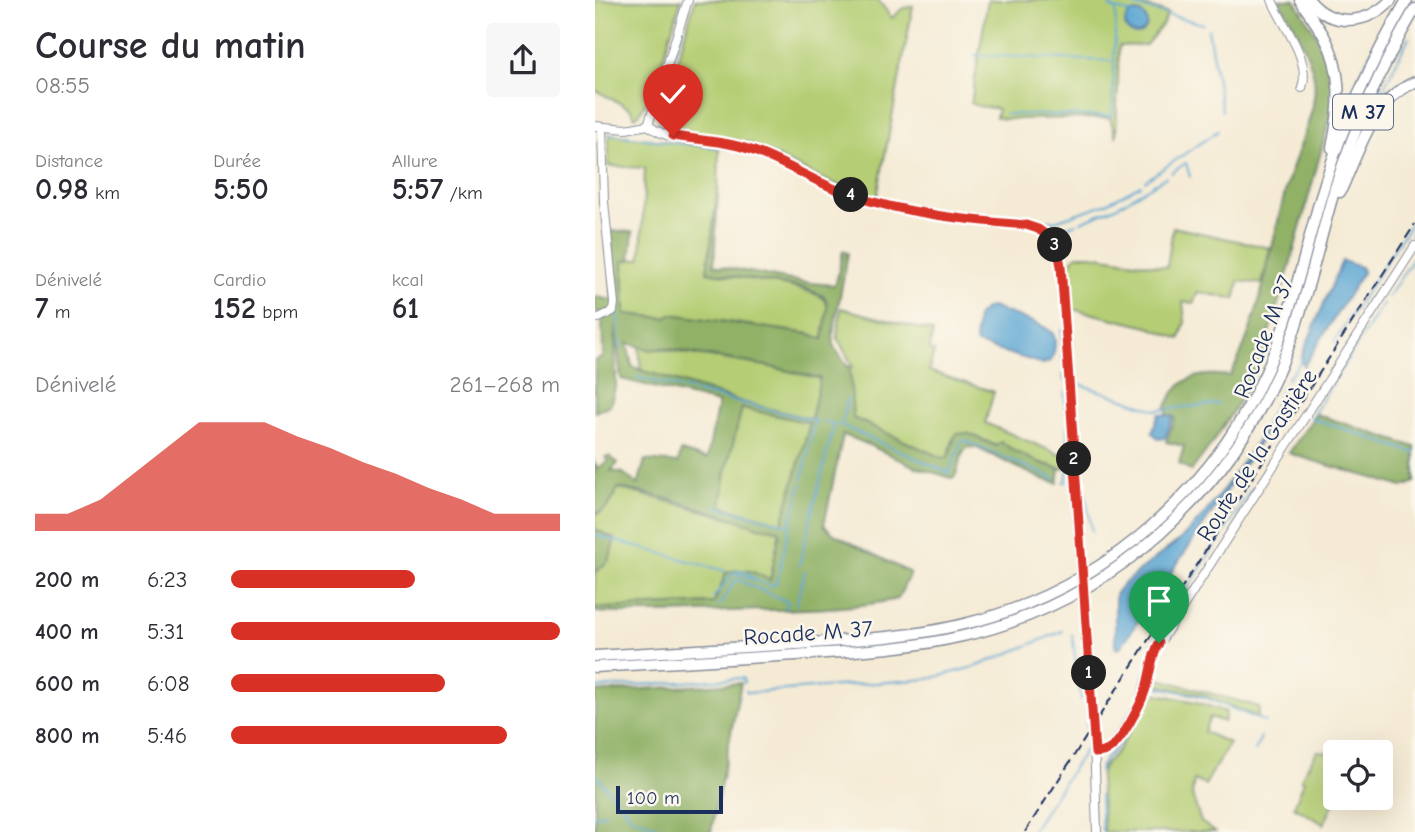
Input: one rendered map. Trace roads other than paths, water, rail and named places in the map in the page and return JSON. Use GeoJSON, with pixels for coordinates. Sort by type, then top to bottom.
{"type":"FeatureCollection","features":[{"type":"Feature","properties":{"kind":"highway","name":"M 37"},"geometry":{"type":"LineString","coordinates":[[1300,0],[1328,43],[1338,81],[1338,113],[1322,193]]}},
{"type":"Feature","properties":{"kind":"highway"},"geometry":{"type":"LineString","coordinates":[[1309,0],[1326,15],[1346,21],[1375,14],[1391,0]]}},
{"type":"Feature","properties":{"kind":"highway","name":"Rocade M 37"},"geometry":{"type":"LineString","coordinates":[[595,656],[865,639],[933,631],[974,622],[1064,587],[1100,566],[1144,533],[1179,500],[1215,459],[1245,413],[1266,372],[1283,330],[1342,133],[1363,85],[1407,0]]}},
{"type":"Feature","properties":{"kind":"highway","name":"Rocade M 37"},"geometry":{"type":"LineString","coordinates":[[595,667],[921,645],[969,635],[1050,606],[1094,583],[1140,551],[1178,518],[1211,482],[1244,436],[1269,392],[1288,348],[1339,176],[1391,51],[1415,9]]}},
{"type":"Feature","properties":{"kind":"highway","name":"M 37"},"geometry":{"type":"LineString","coordinates":[[1326,222],[1377,113],[1390,97],[1415,82]]}},
{"type":"Feature","properties":{"kind":"street"},"geometry":{"type":"LineString","coordinates":[[648,125],[688,0]]}},
{"type":"Feature","properties":{"kind":"street"},"geometry":{"type":"LineString","coordinates":[[1272,0],[1299,55],[1304,72],[1302,88]]}},
{"type":"Feature","properties":{"kind":"street"},"geometry":{"type":"LineString","coordinates":[[600,318],[613,311],[614,303],[599,126],[626,130],[648,125],[658,132],[673,136],[751,150],[825,185],[867,200],[917,211],[1026,225],[1049,237],[1058,251],[1062,276],[1095,753],[1097,832]]}},
{"type":"Feature","properties":{"kind":"street","name":"Route de la Gastière"},"geometry":{"type":"LineString","coordinates":[[1095,753],[1111,749],[1120,737],[1144,694],[1155,650],[1415,246]]}},
{"type":"Feature","properties":{"kind":"water"},"geometry":{"type":"Polygon","coordinates":[[[1136,12],[1144,15],[1147,23],[1144,31],[1136,34],[1128,31],[1125,23],[1128,15],[1136,12]]]}},
{"type":"Feature","properties":{"kind":"water"},"geometry":{"type":"Polygon","coordinates":[[[1342,261],[1361,267],[1363,272],[1304,366],[1302,355],[1342,261]]]}},
{"type":"Feature","properties":{"kind":"water"},"geometry":{"type":"Polygon","coordinates":[[[992,307],[1049,330],[1055,340],[1051,361],[1043,364],[977,344],[977,317],[986,308],[992,307]]]}},
{"type":"Feature","properties":{"kind":"water"},"geometry":{"type":"Polygon","coordinates":[[[1159,414],[1173,416],[1165,438],[1158,439],[1152,432],[1159,414]]]}},
{"type":"Feature","properties":{"kind":"water"},"geometry":{"type":"Polygon","coordinates":[[[1267,427],[1270,427],[1117,649],[1115,595],[1119,589],[1197,523],[1267,427]]]}},
{"type":"Feature","properties":{"kind":"waterway"},"geometry":{"type":"LineString","coordinates":[[1111,0],[1110,7],[1115,9]]}},
{"type":"Feature","properties":{"kind":"waterway"},"geometry":{"type":"LineString","coordinates":[[1118,0],[1203,24]]}},
{"type":"Feature","properties":{"kind":"waterway"},"geometry":{"type":"LineString","coordinates":[[1377,5],[1382,0]]}},
{"type":"Feature","properties":{"kind":"waterway"},"geometry":{"type":"LineString","coordinates":[[1005,114],[1112,116],[1116,9],[1131,13]]}},
{"type":"Feature","properties":{"kind":"waterway"},"geometry":{"type":"LineString","coordinates":[[1328,9],[1342,14]]}},
{"type":"Feature","properties":{"kind":"waterway"},"geometry":{"type":"LineString","coordinates":[[1344,107],[1392,9]]}},
{"type":"Feature","properties":{"kind":"waterway"},"geometry":{"type":"LineString","coordinates":[[1208,29],[1222,111]]}},
{"type":"Feature","properties":{"kind":"waterway"},"geometry":{"type":"LineString","coordinates":[[661,127],[659,117],[662,92],[682,30]]}},
{"type":"Feature","properties":{"kind":"waterway"},"geometry":{"type":"LineString","coordinates":[[1377,101],[1409,37]]}},
{"type":"Feature","properties":{"kind":"waterway"},"geometry":{"type":"LineString","coordinates":[[975,55],[1111,61]]}},
{"type":"Feature","properties":{"kind":"waterway"},"geometry":{"type":"LineString","coordinates":[[1145,181],[1218,131]]}},
{"type":"Feature","properties":{"kind":"waterway"},"geometry":{"type":"LineString","coordinates":[[609,134],[691,145]]}},
{"type":"Feature","properties":{"kind":"waterway"},"geometry":{"type":"LineString","coordinates":[[676,134],[744,143]]}},
{"type":"Feature","properties":{"kind":"waterway"},"geometry":{"type":"LineString","coordinates":[[700,146],[717,148]]}},
{"type":"Feature","properties":{"kind":"waterway"},"geometry":{"type":"LineString","coordinates":[[1171,173],[1186,163],[1190,177]]}},
{"type":"Feature","properties":{"kind":"waterway"},"geometry":{"type":"LineString","coordinates":[[1081,222],[1116,207],[1166,177]]}},
{"type":"Feature","properties":{"kind":"waterway"},"geometry":{"type":"LineString","coordinates":[[799,178],[849,200]]}},
{"type":"Feature","properties":{"kind":"waterway"},"geometry":{"type":"LineString","coordinates":[[1007,219],[1055,221],[1105,204],[1141,185]]}},
{"type":"Feature","properties":{"kind":"waterway"},"geometry":{"type":"LineString","coordinates":[[1334,342],[1415,217]]}},
{"type":"Feature","properties":{"kind":"waterway"},"geometry":{"type":"LineString","coordinates":[[1067,226],[1076,224]]}},
{"type":"Feature","properties":{"kind":"waterway"},"geometry":{"type":"LineString","coordinates":[[1057,229],[1065,261],[1068,305]]}},
{"type":"Feature","properties":{"kind":"waterway"},"geometry":{"type":"LineString","coordinates":[[1411,235],[1415,229]]}},
{"type":"Feature","properties":{"kind":"waterway"},"geometry":{"type":"LineString","coordinates":[[1388,297],[1415,256]]}},
{"type":"Feature","properties":{"kind":"waterway"},"geometry":{"type":"LineString","coordinates":[[1383,303],[1311,418],[1415,453]]}},
{"type":"Feature","properties":{"kind":"waterway"},"geometry":{"type":"LineString","coordinates":[[617,309],[621,350]]}},
{"type":"Feature","properties":{"kind":"waterway"},"geometry":{"type":"LineString","coordinates":[[1061,329],[1064,381]]}},
{"type":"Feature","properties":{"kind":"waterway"},"geometry":{"type":"LineString","coordinates":[[1287,379],[1301,362]]}},
{"type":"Feature","properties":{"kind":"waterway"},"geometry":{"type":"LineString","coordinates":[[1072,366],[1076,424]]}},
{"type":"Feature","properties":{"kind":"waterway"},"geometry":{"type":"LineString","coordinates":[[636,377],[817,421]]}},
{"type":"Feature","properties":{"kind":"waterway"},"geometry":{"type":"LineString","coordinates":[[1073,382],[1156,410],[1218,404]]}},
{"type":"Feature","properties":{"kind":"waterway"},"geometry":{"type":"LineString","coordinates":[[1265,429],[1284,385]]}},
{"type":"Feature","properties":{"kind":"waterway"},"geometry":{"type":"LineString","coordinates":[[1064,391],[1066,414]]}},
{"type":"Feature","properties":{"kind":"waterway"},"geometry":{"type":"LineString","coordinates":[[842,425],[847,399]]}},
{"type":"Feature","properties":{"kind":"waterway"},"geometry":{"type":"LineString","coordinates":[[1272,410],[1279,412]]}},
{"type":"Feature","properties":{"kind":"waterway"},"geometry":{"type":"LineString","coordinates":[[802,480],[815,420]]}},
{"type":"Feature","properties":{"kind":"waterway"},"geometry":{"type":"LineString","coordinates":[[823,422],[836,424]]}},
{"type":"Feature","properties":{"kind":"waterway"},"geometry":{"type":"LineString","coordinates":[[799,566],[834,424]]}},
{"type":"Feature","properties":{"kind":"waterway"},"geometry":{"type":"LineString","coordinates":[[840,425],[949,473],[962,441],[966,441],[1055,479]]}},
{"type":"Feature","properties":{"kind":"waterway"},"geometry":{"type":"LineString","coordinates":[[1067,427],[1069,460]]}},
{"type":"Feature","properties":{"kind":"waterway"},"geometry":{"type":"LineString","coordinates":[[1079,459],[1092,532]]}},
{"type":"Feature","properties":{"kind":"waterway"},"geometry":{"type":"LineString","coordinates":[[1064,482],[1068,468]]}},
{"type":"Feature","properties":{"kind":"waterway"},"geometry":{"type":"LineString","coordinates":[[790,524],[801,484]]}},
{"type":"Feature","properties":{"kind":"waterway"},"geometry":{"type":"LineString","coordinates":[[1151,645],[1253,487]]}},
{"type":"Feature","properties":{"kind":"waterway"},"geometry":{"type":"LineString","coordinates":[[713,598],[734,572],[771,586],[776,584],[790,525],[715,506]]}},
{"type":"Feature","properties":{"kind":"waterway"},"geometry":{"type":"LineString","coordinates":[[595,535],[725,571]]}},
{"type":"Feature","properties":{"kind":"waterway"},"geometry":{"type":"LineString","coordinates":[[737,571],[746,572],[754,579]]}},
{"type":"Feature","properties":{"kind":"waterway"},"geometry":{"type":"LineString","coordinates":[[796,605],[805,571]]}},
{"type":"Feature","properties":{"kind":"waterway"},"geometry":{"type":"LineString","coordinates":[[719,606],[736,579],[788,602],[785,608]]}},
{"type":"Feature","properties":{"kind":"waterway"},"geometry":{"type":"LineString","coordinates":[[746,690],[747,693],[928,679],[978,666],[1063,631]]}},
{"type":"Feature","properties":{"kind":"waterway"},"geometry":{"type":"LineString","coordinates":[[1072,634],[1081,700]]}},
{"type":"Feature","properties":{"kind":"waterway"},"geometry":{"type":"LineString","coordinates":[[1152,673],[1154,686],[1204,697],[1265,722]]}},
{"type":"Feature","properties":{"kind":"waterway"},"geometry":{"type":"LineString","coordinates":[[595,688],[743,678],[744,683]]}},
{"type":"Feature","properties":{"kind":"waterway"},"geometry":{"type":"LineString","coordinates":[[1086,723],[1087,727]]}},
{"type":"Feature","properties":{"kind":"waterway"},"geometry":{"type":"LineString","coordinates":[[1099,772],[1103,762],[1124,737]]}},
{"type":"Feature","properties":{"kind":"waterway"},"geometry":{"type":"LineString","coordinates":[[1255,751],[1261,737]]}},
{"type":"Feature","properties":{"kind":"waterway"},"geometry":{"type":"LineString","coordinates":[[1089,740],[1093,823]]}},
{"type":"Feature","properties":{"kind":"waterway"},"geometry":{"type":"LineString","coordinates":[[1031,832],[1089,744]]}},
{"type":"Feature","properties":{"kind":"waterway"},"geometry":{"type":"LineString","coordinates":[[595,774],[633,819],[669,832]]}},
{"type":"Feature","properties":{"kind":"waterway"},"geometry":{"type":"LineString","coordinates":[[1100,795],[1102,832]]}},
{"type":"Feature","properties":{"kind":"waterway"},"geometry":{"type":"LineString","coordinates":[[595,816],[606,813]]}},
{"type":"Feature","properties":{"kind":"railway"},"geometry":{"type":"LineString","coordinates":[[1025,832],[1415,224]]}}]}
